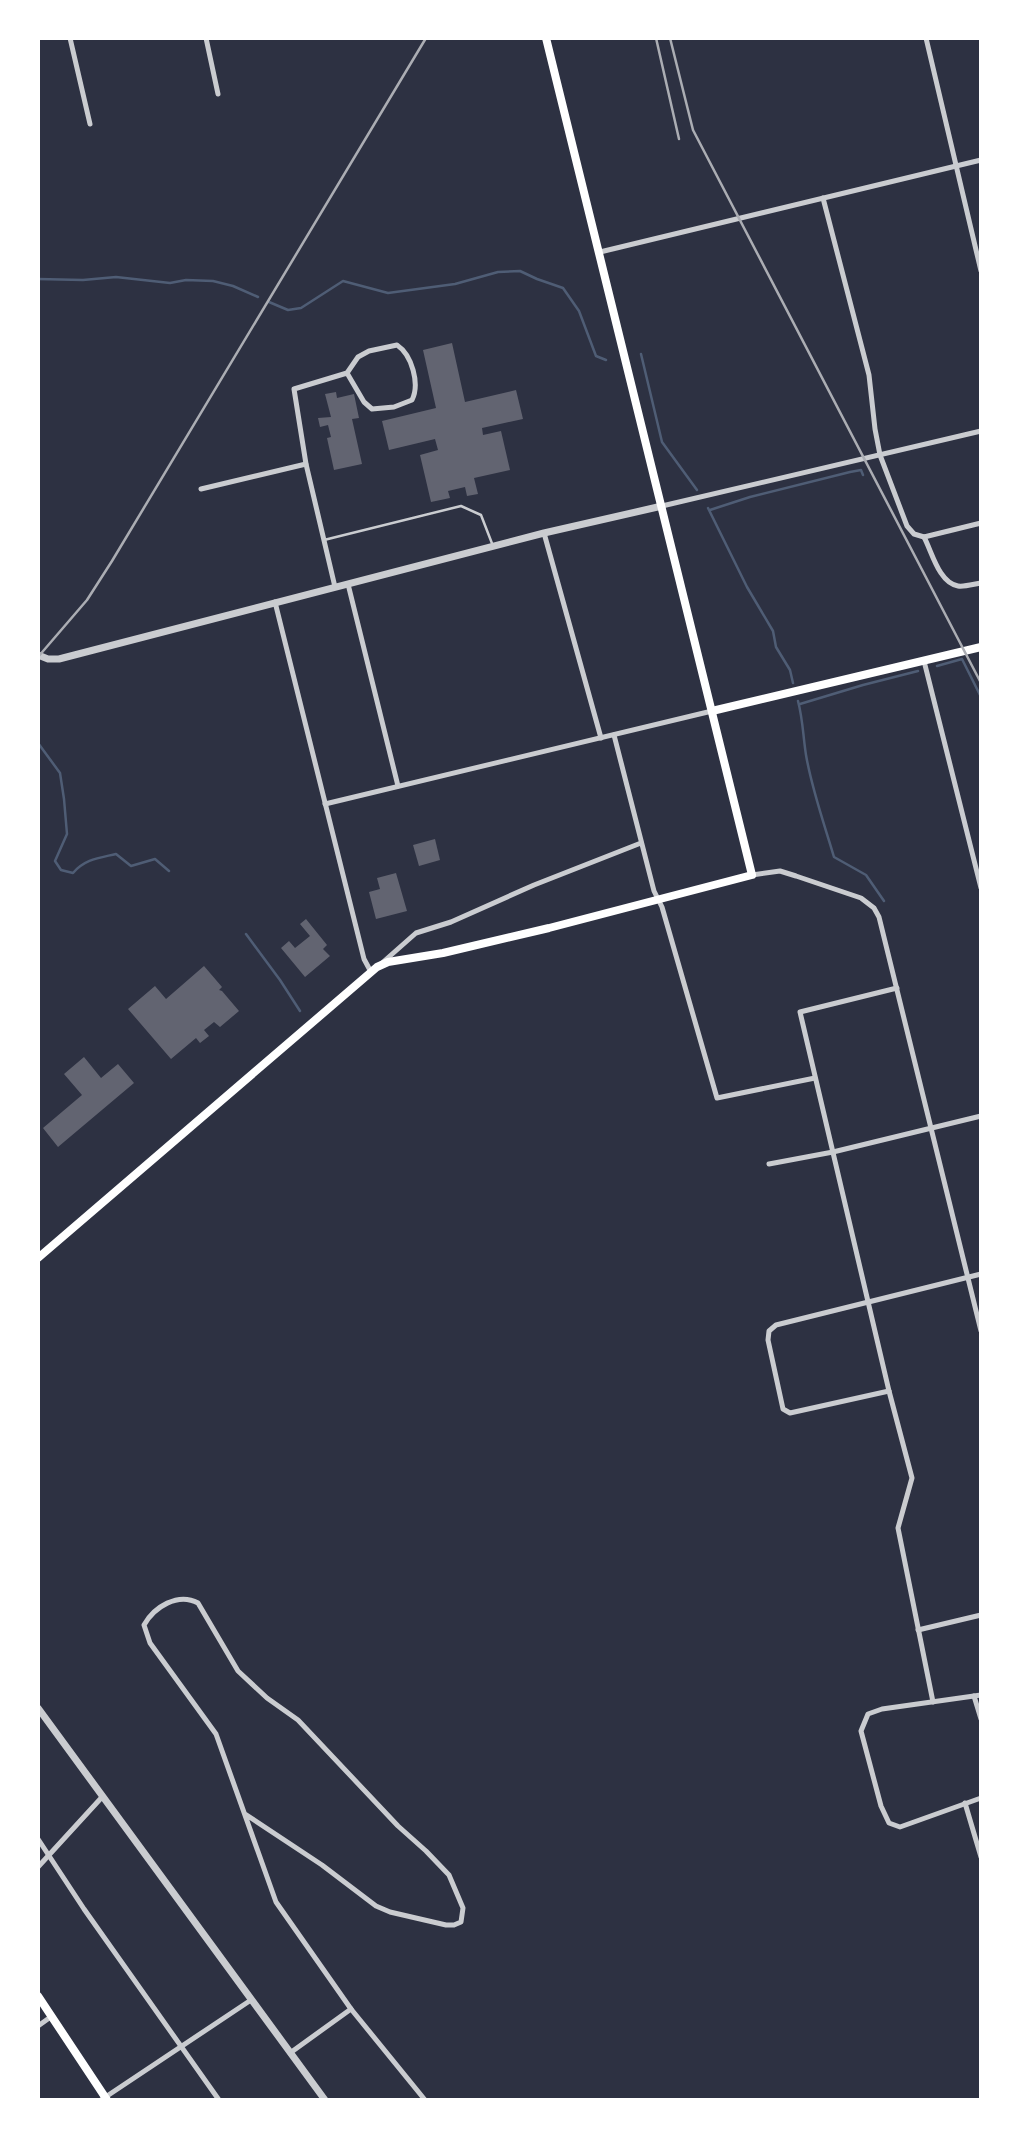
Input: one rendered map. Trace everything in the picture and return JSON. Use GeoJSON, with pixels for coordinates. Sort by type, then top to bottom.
{"type":"FeatureCollection","features":[{"type":"Feature","properties":{"kind":"main road"},"geometry":{"type":"LineString","coordinates":[[38,1258],[374,970],[388,962],[456,950],[752,875],[546,38]]}},
{"type":"Feature","properties":{"kind":"main road"},"geometry":{"type":"LineString","coordinates":[[712,711],[981,647]]}},
{"type":"Feature","properties":{"kind":"main road"},"geometry":{"type":"LineString","coordinates":[[38,1996],[104,2098]]}},
{"type":"Feature","properties":{"kind":"street"},"geometry":{"type":"LineString","coordinates":[[70,38],[90,124]]}},
{"type":"Feature","properties":{"kind":"street"},"geometry":{"type":"LineString","coordinates":[[206,38],[218,94]]}},
{"type":"Feature","properties":{"kind":"street"},"geometry":{"type":"LineString","coordinates":[[926,38],[981,271]]}},
{"type":"Feature","properties":{"kind":"street"},"geometry":{"type":"LineString","coordinates":[[600,252],[981,160]]}},
{"type":"Feature","properties":{"kind":"street"},"geometry":{"type":"LineString","coordinates":[[823,198],[869,375],[880,455],[904,518],[914,534],[924,537],[981,523]]}},
{"type":"Feature","properties":{"kind":"street"},"geometry":{"type":"LineString","coordinates":[[335,587],[306,464],[294,389],[347,373],[358,357],[369,351],[397,345],[405,350],[416,391],[412,400],[394,407],[372,409],[364,402],[347,373]]}},
{"type":"Feature","properties":{"kind":"street"},"geometry":{"type":"LineString","coordinates":[[38,655],[59,659],[544,533],[981,431]]}},
{"type":"Feature","properties":{"kind":"street"},"geometry":{"type":"LineString","coordinates":[[201,489],[306,464]]}},
{"type":"Feature","properties":{"kind":"street"},"geometry":{"type":"LineString","coordinates":[[544,533],[601,738]]}},
{"type":"Feature","properties":{"kind":"street"},"geometry":{"type":"LineString","coordinates":[[924,537],[944,579],[961,587],[981,583]]}},
{"type":"Feature","properties":{"kind":"street"},"geometry":{"type":"LineString","coordinates":[[348,584],[398,786]]}},
{"type":"Feature","properties":{"kind":"street"},"geometry":{"type":"LineString","coordinates":[[275,602],[364,960],[374,970],[416,933],[451,922],[534,885],[641,843]]}},
{"type":"Feature","properties":{"kind":"street"},"geometry":{"type":"LineString","coordinates":[[925,661],[981,888]]}},
{"type":"Feature","properties":{"kind":"street"},"geometry":{"type":"LineString","coordinates":[[325,804],[712,711]]}},
{"type":"Feature","properties":{"kind":"street"},"geometry":{"type":"LineString","coordinates":[[614,735],[641,843],[717,1098],[815,1078]]}},
{"type":"Feature","properties":{"kind":"street"},"geometry":{"type":"LineString","coordinates":[[752,875],[780,872],[796,876],[861,898],[874,908],[879,917],[981,1331]]}},
{"type":"Feature","properties":{"kind":"street"},"geometry":{"type":"LineString","coordinates":[[897,988],[800,1012],[912,1478],[898,1528],[933,1702]]}},
{"type":"Feature","properties":{"kind":"street"},"geometry":{"type":"LineString","coordinates":[[769,1164],[834,1152],[981,1116]]}},
{"type":"Feature","properties":{"kind":"street"},"geometry":{"type":"LineString","coordinates":[[889,1391],[790,1413],[783,1409],[768,1340],[769,1331],[776,1325],[981,1273]]}},
{"type":"Feature","properties":{"kind":"street"},"geometry":{"type":"LineString","coordinates":[[245,1814],[322,1865],[376,1906],[390,1912],[446,1925],[454,1926],[461,1922],[463,1908],[449,1875],[398,1826],[299,1720],[267,1698],[237,1671],[198,1603],[186,1599],[172,1601],[150,1614],[144,1625],[150,1643],[216,1734],[276,1902],[351,2009],[425,2099]]}},
{"type":"Feature","properties":{"kind":"street"},"geometry":{"type":"LineString","coordinates":[[918,1630],[981,1615]]}},
{"type":"Feature","properties":{"kind":"street"},"geometry":{"type":"LineString","coordinates":[[981,1719],[977,1695],[882,1709],[868,1714],[862,1731],[881,1806],[889,1824],[900,1827],[981,1797]]}},
{"type":"Feature","properties":{"kind":"street"},"geometry":{"type":"LineString","coordinates":[[38,1708],[325,2099]]}},
{"type":"Feature","properties":{"kind":"street"},"geometry":{"type":"LineString","coordinates":[[38,1867],[103,1796]]}},
{"type":"Feature","properties":{"kind":"street"},"geometry":{"type":"LineString","coordinates":[[965,1803],[981,1857]]}},
{"type":"Feature","properties":{"kind":"street"},"geometry":{"type":"LineString","coordinates":[[38,1839],[84,1909],[219,2099]]}},
{"type":"Feature","properties":{"kind":"street"},"geometry":{"type":"LineString","coordinates":[[104,2098],[251,2000]]}},
{"type":"Feature","properties":{"kind":"street"},"geometry":{"type":"LineString","coordinates":[[290,2053],[351,2009]]}},
{"type":"Feature","properties":{"kind":"street"},"geometry":{"type":"LineString","coordinates":[[38,2026],[52,2016]]}},
{"type":"Feature","properties":{"kind":"lane"},"geometry":{"type":"LineString","coordinates":[[324,540],[461,506],[481,515],[494,546]]}},
{"type":"Feature","properties":{"kind":"building"},"geometry":{"type":"Polygon","coordinates":[[[452,343],[465,402],[516,390],[523,419],[482,428],[483,435],[501,431],[510,470],[474,478],[478,494],[467,496],[465,487],[448,491],[450,498],[431,502],[420,455],[438,450],[435,439],[389,450],[382,421],[436,408],[423,350],[452,343]]]}},
{"type":"Feature","properties":{"kind":"building"},"geometry":{"type":"Polygon","coordinates":[[[336,392],[337,398],[354,394],[359,418],[352,419],[362,464],[334,470],[327,438],[331,437],[328,425],[320,427],[318,418],[331,417],[325,394],[336,392]]]}},
{"type":"Feature","properties":{"kind":"building"},"geometry":{"type":"Polygon","coordinates":[[[435,839],[440,860],[419,866],[413,845],[435,839]]]}},
{"type":"Feature","properties":{"kind":"building"},"geometry":{"type":"Polygon","coordinates":[[[396,873],[407,911],[376,919],[369,892],[380,889],[377,878],[396,873]]]}},
{"type":"Feature","properties":{"kind":"building"},"geometry":{"type":"Polygon","coordinates":[[[306,919],[327,945],[323,949],[330,956],[305,977],[281,948],[289,941],[295,948],[310,936],[300,924],[306,919]]]}},
{"type":"Feature","properties":{"kind":"building"},"geometry":{"type":"Polygon","coordinates":[[[204,966],[222,987],[219,990],[239,1011],[220,1027],[214,1022],[204,1030],[209,1036],[200,1043],[196,1038],[171,1059],[128,1009],[155,986],[166,999],[204,966]]]}},
{"type":"Feature","properties":{"kind":"building"},"geometry":{"type":"Polygon","coordinates":[[[84,1057],[101,1078],[118,1064],[134,1083],[58,1147],[43,1128],[82,1095],[64,1074],[84,1057]]]}},
{"type":"Feature","properties":{"kind":"waterway"},"geometry":{"type":"LineString","coordinates":[[269,302],[288,310],[301,308],[343,281],[388,293],[455,284],[498,272],[520,271],[563,288],[579,311],[596,356],[606,360]]}},
{"type":"Feature","properties":{"kind":"waterway"},"geometry":{"type":"LineString","coordinates":[[38,279],[83,280],[116,277],[170,283],[186,280],[213,281],[258,297]]}},
{"type":"Feature","properties":{"kind":"waterway"},"geometry":{"type":"LineString","coordinates":[[641,354],[662,442],[697,490]]}},
{"type":"Feature","properties":{"kind":"waterway"},"geometry":{"type":"LineString","coordinates":[[710,510],[850,472],[861,470],[863,475]]}},
{"type":"Feature","properties":{"kind":"waterway"},"geometry":{"type":"LineString","coordinates":[[708,508],[747,587],[773,631],[776,647],[790,670],[793,683]]}},
{"type":"Feature","properties":{"kind":"waterway"},"geometry":{"type":"LineString","coordinates":[[937,666],[962,659],[981,697]]}},
{"type":"Feature","properties":{"kind":"waterway"},"geometry":{"type":"LineString","coordinates":[[800,704],[918,671]]}},
{"type":"Feature","properties":{"kind":"waterway"},"geometry":{"type":"LineString","coordinates":[[798,701],[809,768],[834,857],[866,875],[884,901]]}},
{"type":"Feature","properties":{"kind":"waterway"},"geometry":{"type":"LineString","coordinates":[[38,743],[60,773],[67,834],[55,861],[61,870],[73,873],[87,862],[116,854],[131,866],[155,859],[169,871]]}},
{"type":"Feature","properties":{"kind":"waterway"},"geometry":{"type":"LineString","coordinates":[[246,934],[300,1011]]}},
{"type":"Feature","properties":{"kind":"railway"},"geometry":{"type":"LineString","coordinates":[[38,657],[87,600],[112,561],[426,38]]}},
{"type":"Feature","properties":{"kind":"railway"},"geometry":{"type":"LineString","coordinates":[[656,38],[679,139]]}},
{"type":"Feature","properties":{"kind":"railway"},"geometry":{"type":"LineString","coordinates":[[670,38],[693,130],[981,683]]}}]}
